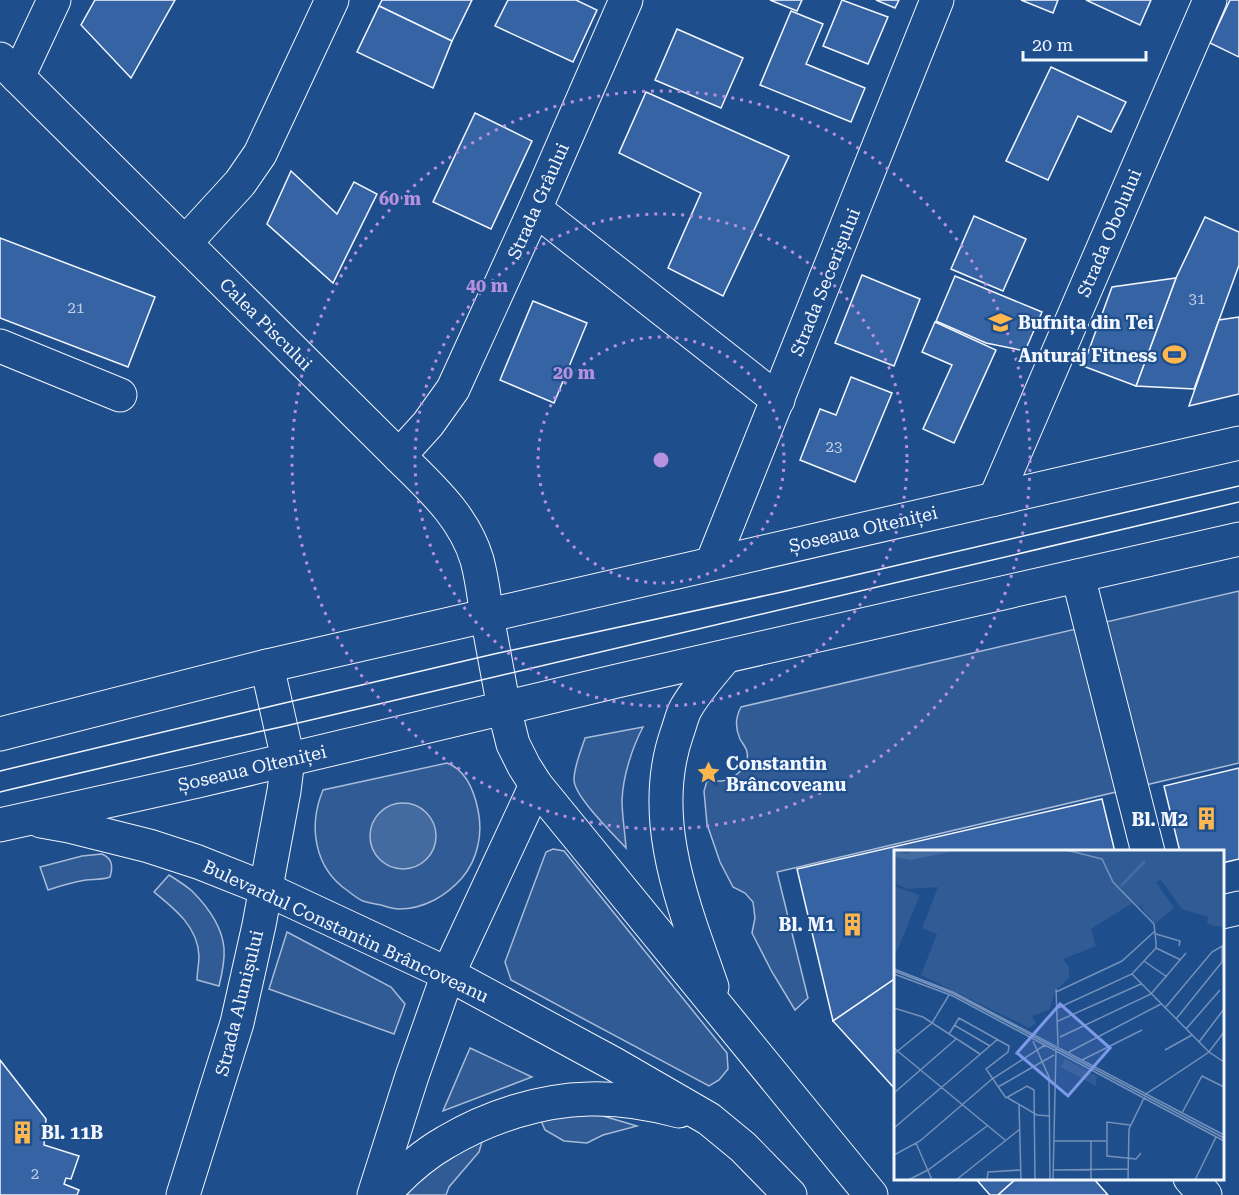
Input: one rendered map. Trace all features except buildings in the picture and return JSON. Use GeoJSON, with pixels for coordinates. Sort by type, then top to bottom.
{"type":"FeatureCollection","features":[{"type":"Feature","properties":{"kind":"main road"},"geometry":{"type":"LineString","coordinates":[[9,68],[54,0]]}},
{"type":"Feature","properties":{"kind":"main road"},"geometry":{"type":"LineString","coordinates":[[185,243],[240,183],[260,154],[332,0]]}},
{"type":"Feature","properties":{"kind":"main road","name":"Strada Grâului"},"geometry":{"type":"LineString","coordinates":[[399,456],[428,424],[453,389],[626,0]]}},
{"type":"Feature","properties":{"kind":"main road","name":"Strada Secerișului"},"geometry":{"type":"LineString","coordinates":[[712,563],[937,0]]}},
{"type":"Feature","properties":{"kind":"main road","name":"Strada Obolului"},"geometry":{"type":"LineString","coordinates":[[996,499],[1210,0]]}},
{"type":"Feature","properties":{"kind":"main road","name":"Calea Piscului"},"geometry":{"type":"LineString","coordinates":[[9,68],[445,503],[459,520],[469,538],[477,560],[487,616]]}},
{"type":"Feature","properties":{"kind":"main road"},"geometry":{"type":"LineString","coordinates":[[535,209],[778,400]]}},
{"type":"Feature","properties":{"kind":"main road"},"geometry":{"type":"LineString","coordinates":[[0,346],[120,395]]}},
{"type":"Feature","properties":{"kind":"main road","name":"Șoseaua Olteniței"},"geometry":{"type":"LineString","coordinates":[[0,734],[267,666],[1239,443]]}},
{"type":"Feature","properties":{"kind":"main road","name":"Șoseaua Olteniței"},"geometry":{"type":"LineString","coordinates":[[14,822],[1239,539]]}},
{"type":"Feature","properties":{"kind":"main road"},"geometry":{"type":"LineString","coordinates":[[1078,576],[1147,850]]}},
{"type":"Feature","properties":{"kind":"main road"},"geometry":{"type":"LineString","coordinates":[[487,616],[513,744],[536,785],[871,1195]]}},
{"type":"Feature","properties":{"kind":"main road"},"geometry":{"type":"LineString","coordinates":[[719,1008],[675,876],[666,811],[667,777],[673,744],[685,709],[725,657]]}},
{"type":"Feature","properties":{"kind":"main road","name":"Strada Alunișului"},"geometry":{"type":"LineString","coordinates":[[183,1195],[237,1023],[277,834],[288,759],[267,666]]}},
{"type":"Feature","properties":{"kind":"main road"},"geometry":{"type":"LineString","coordinates":[[374,1195],[447,974],[536,785]]}},
{"type":"Feature","properties":{"kind":"main road","name":"Bulevardul Constantin Brâncoveanu"},"geometry":{"type":"LineString","coordinates":[[14,822],[69,826],[149,846],[198,862],[266,890],[447,974],[614,1064],[709,1119],[743,1147],[790,1195]]}},
{"type":"Feature","properties":{"kind":"main road"},"geometry":{"type":"LineString","coordinates":[[1224,912],[1239,908]]}},
{"type":"Feature","properties":{"kind":"main road"},"geometry":{"type":"LineString","coordinates":[[383,1195],[400,1176],[444,1143],[478,1125],[513,1112],[550,1103],[587,1099],[622,1100],[666,1107],[709,1119]]}},
{"type":"Feature","properties":{"kind":"main road"},"geometry":{"type":"LineString","coordinates":[[1191,1180],[1205,1195]]}},
{"type":"Feature","properties":{"kind":"shaded area"},"geometry":{"type":"Polygon","coordinates":[[[1239,591],[1239,763],[777,872],[808,998],[795,1010],[752,933],[755,918],[753,902],[745,893],[733,887],[720,862],[707,824],[704,791],[707,781],[732,778],[746,762],[747,752],[737,731],[737,719],[741,707],[1239,591]]]}},
{"type":"Feature","properties":{"kind":"shaded area"},"geometry":{"type":"Polygon","coordinates":[[[643,727],[635,744],[624,781],[622,806],[626,848],[580,796],[574,775],[585,738],[643,727]]]}},
{"type":"Feature","properties":{"kind":"shaded area"},"geometry":{"type":"Polygon","coordinates":[[[447,763],[459,770],[468,782],[478,810],[480,828],[478,846],[472,863],[456,885],[442,896],[426,904],[394,909],[365,902],[337,882],[321,858],[315,832],[318,804],[323,790],[447,763]]]}},
{"type":"Feature","properties":{"kind":"shaded area"},"geometry":{"type":"Polygon","coordinates":[[[403,803],[416,806],[426,813],[433,823],[436,836],[433,849],[426,859],[416,866],[403,869],[390,866],[380,859],[373,849],[370,836],[373,823],[380,813],[390,806],[403,803]]]}},
{"type":"Feature","properties":{"kind":"shaded area"},"geometry":{"type":"Polygon","coordinates":[[[553,849],[564,851],[727,1053],[728,1069],[719,1080],[709,1086],[511,980],[505,962],[546,852],[553,849]]]}},
{"type":"Feature","properties":{"kind":"shaded area"},"geometry":{"type":"Polygon","coordinates":[[[102,854],[111,864],[110,877],[76,882],[48,890],[40,867],[82,856],[102,854]]]}},
{"type":"Feature","properties":{"kind":"shaded area"},"geometry":{"type":"Polygon","coordinates":[[[169,875],[192,891],[217,925],[223,940],[224,953],[219,986],[197,980],[198,946],[190,927],[154,892],[169,875]]]}},
{"type":"Feature","properties":{"kind":"shaded area"},"geometry":{"type":"Polygon","coordinates":[[[287,932],[391,987],[405,1004],[394,1034],[269,989],[287,932]]]}},
{"type":"Feature","properties":{"kind":"shaded area"},"geometry":{"type":"Polygon","coordinates":[[[470,1048],[532,1077],[443,1111],[470,1048]]]}},
{"type":"Feature","properties":{"kind":"shaded area"},"geometry":{"type":"Polygon","coordinates":[[[593,1113],[637,1126],[603,1135],[587,1143],[564,1141],[545,1130],[539,1116],[593,1113]]]}},
{"type":"Feature","properties":{"kind":"shaded area"},"geometry":{"type":"Polygon","coordinates":[[[486,1128],[479,1152],[449,1187],[446,1195],[407,1195],[416,1180],[486,1128]]]}},
{"type":"Feature","properties":{"kind":"tram line"},"geometry":{"type":"LineString","coordinates":[[0,771],[494,654],[782,592],[1239,486]]}},
{"type":"Feature","properties":{"kind":"tram line"},"geometry":{"type":"LineString","coordinates":[[0,792],[1239,502]]}},
{"type":"Feature","properties":{"kind":"place","name":"Bufnița din Tei"},"geometry":{"type":"Point","coordinates":[1000,322]}},
{"type":"Feature","properties":{"kind":"place","name":"Anturaj Fitness"},"geometry":{"type":"Point","coordinates":[1175,355]}},
{"type":"Feature","properties":{"kind":"place","name":"Constantin Brâncoveanu"},"geometry":{"type":"Point","coordinates":[708,773]}},
{"type":"Feature","properties":{"kind":"place","name":"Bl. M2"},"geometry":{"type":"Point","coordinates":[1206,819]}},
{"type":"Feature","properties":{"kind":"place","name":"Bl. M1"},"geometry":{"type":"Point","coordinates":[853,924]}},
{"type":"Feature","properties":{"kind":"place","name":"Bl. 11B"},"geometry":{"type":"Point","coordinates":[23,1132]}}]}
